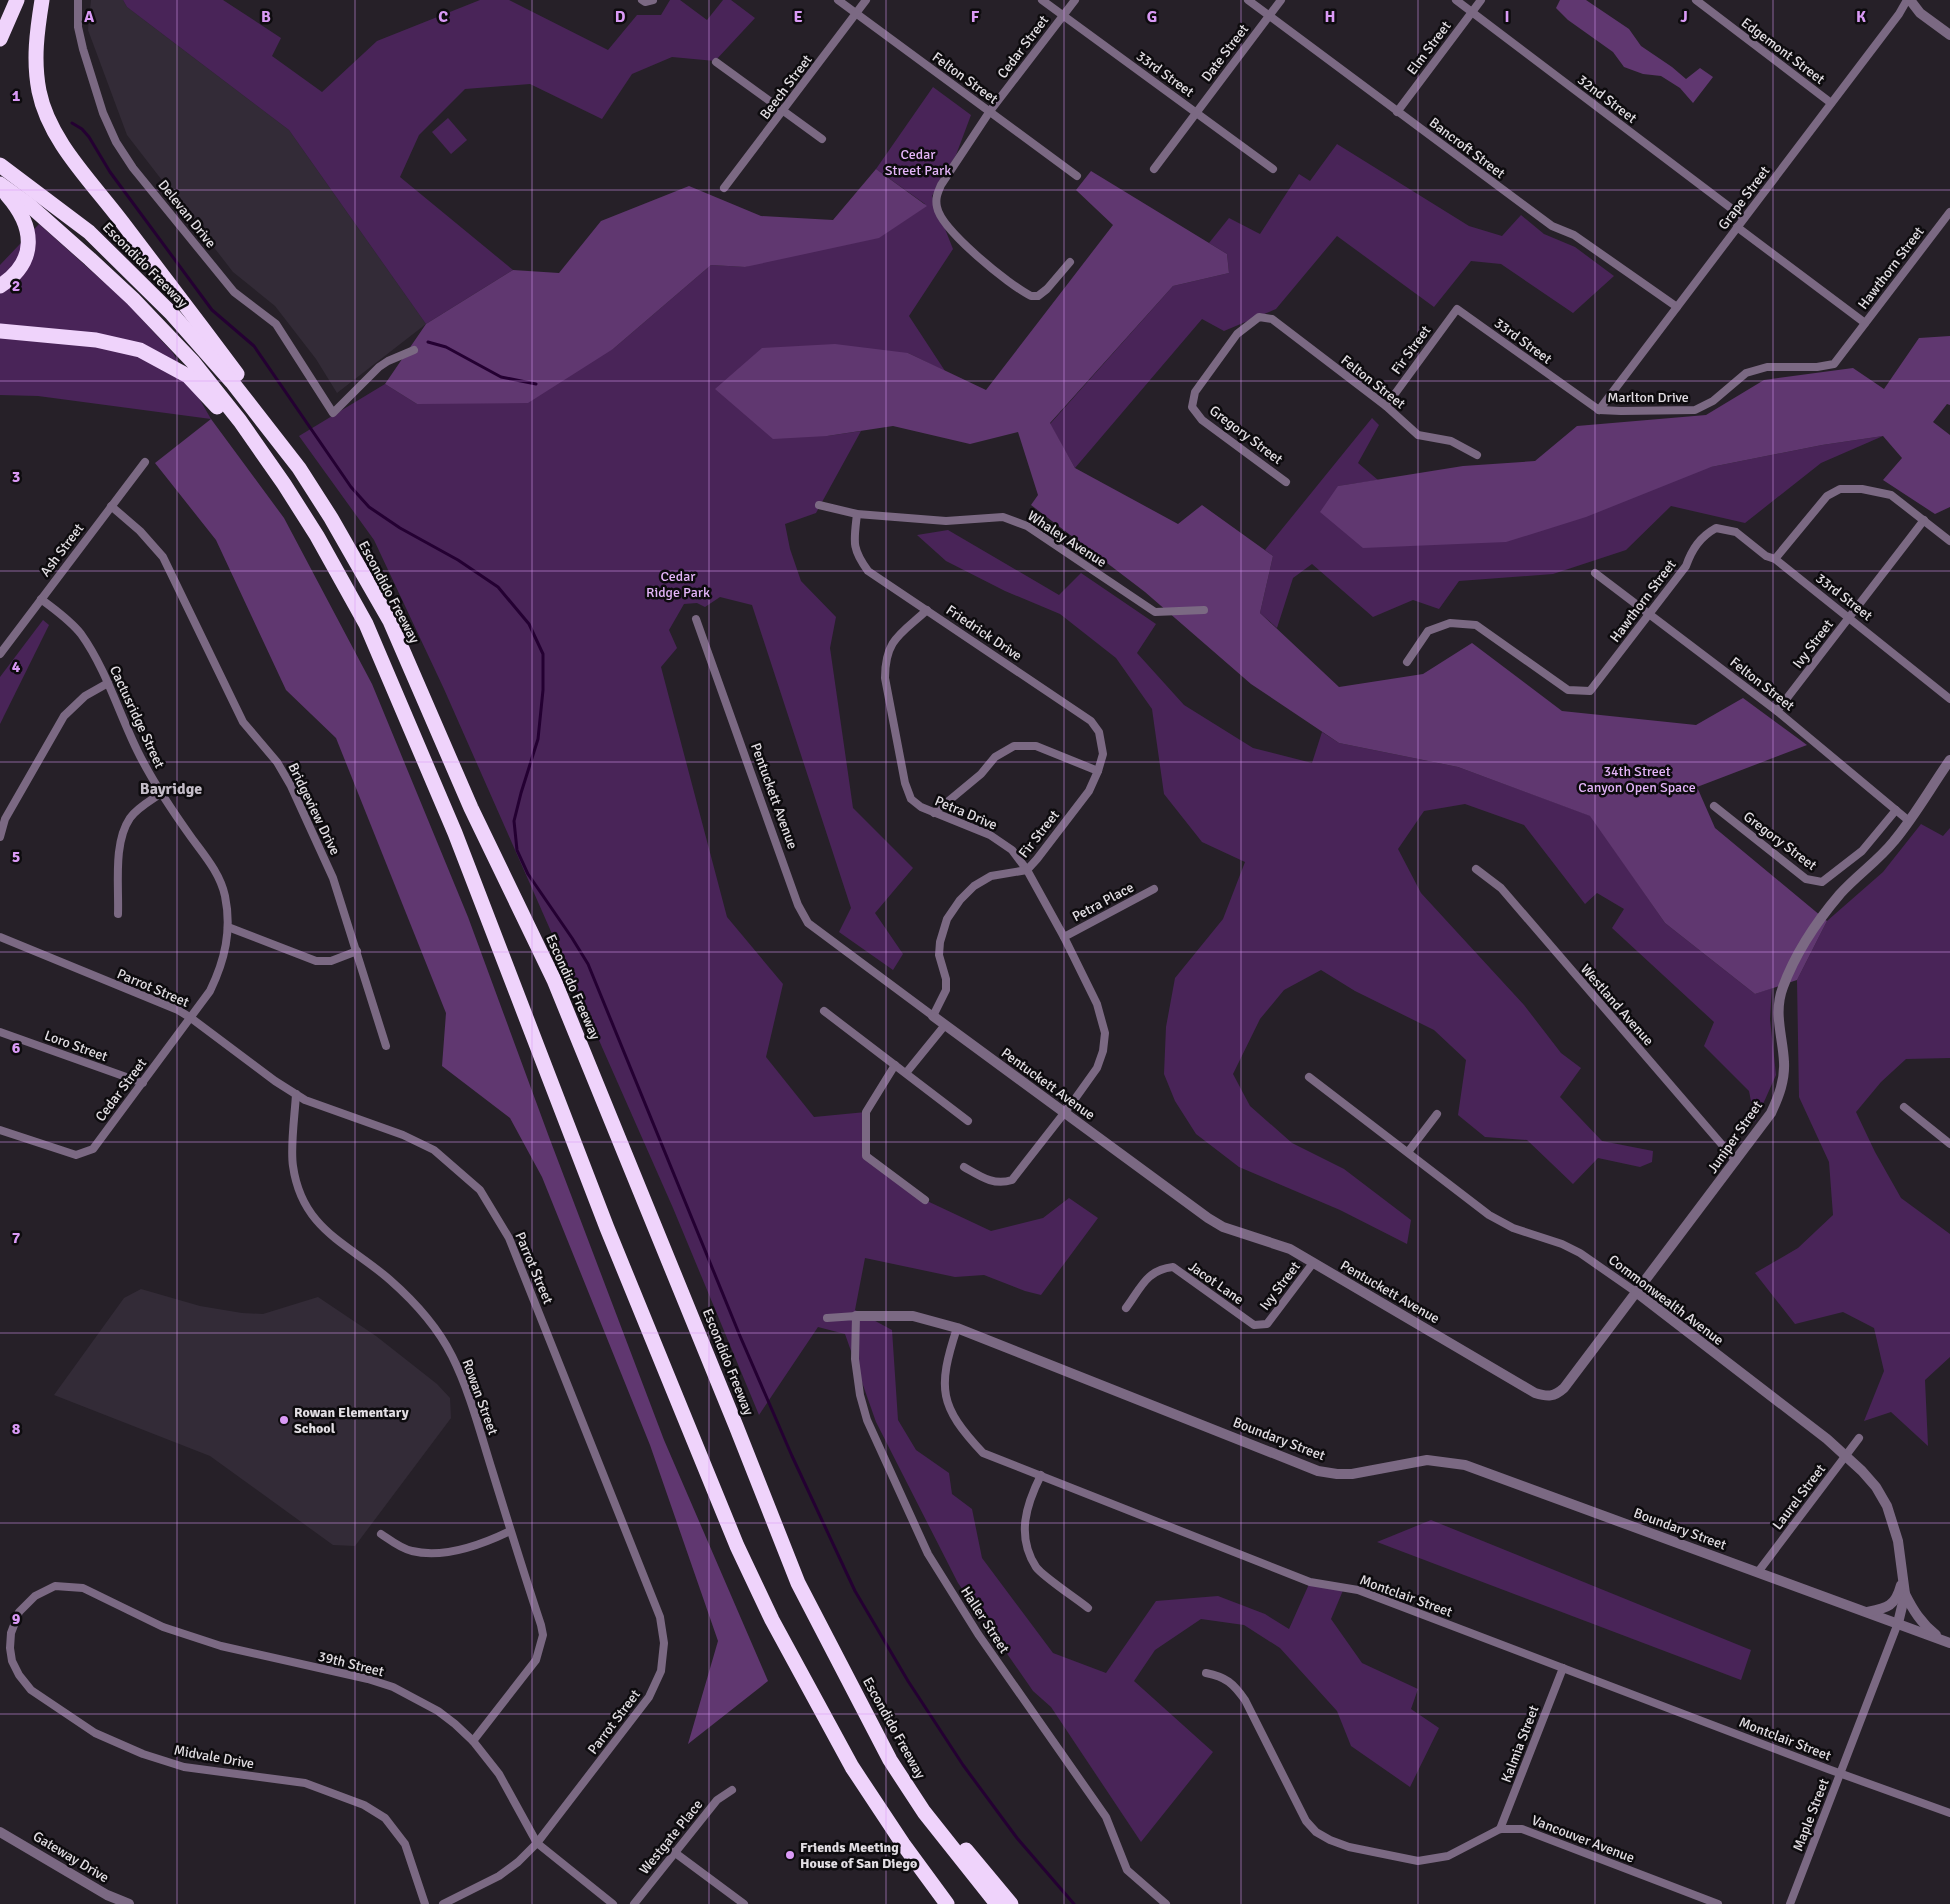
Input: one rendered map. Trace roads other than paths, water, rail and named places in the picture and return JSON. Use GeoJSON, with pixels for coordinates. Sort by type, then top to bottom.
{"type":"FeatureCollection","features":[{"type":"Feature","properties":{"kind":"highway"},"geometry":{"type":"LineString","coordinates":[[0,38],[18,0]]}},
{"type":"Feature","properties":{"kind":"highway"},"geometry":{"type":"LineString","coordinates":[[42,0],[36,40],[36,69],[40,92],[49,121],[75,161],[241,379],[299,468]]}},
{"type":"Feature","properties":{"kind":"highway","name":"Escondido Freeway"},"geometry":{"type":"LineString","coordinates":[[0,165],[89,232],[166,307],[238,388],[299,468],[331,518],[390,621],[471,808],[554,980],[798,1583],[890,1760],[924,1812],[997,1904]]}},
{"type":"Feature","properties":{"kind":"highway"},"geometry":{"type":"LineString","coordinates":[[0,184],[28,204],[90,259],[133,299],[179,348],[240,421],[284,484],[317,536],[362,616],[455,833],[614,1246],[737,1546],[772,1620],[852,1767],[903,1844],[947,1904]]}},
{"type":"Feature","properties":{"kind":"highway"},"geometry":{"type":"LineString","coordinates":[[0,189],[16,207],[25,221],[29,236],[27,251],[22,264],[13,276],[0,286]]}},
{"type":"Feature","properties":{"kind":"highway"},"geometry":{"type":"LineString","coordinates":[[0,331],[96,340],[140,350],[188,376],[222,411],[284,484]]}},
{"type":"Feature","properties":{"kind":"highway"},"geometry":{"type":"LineString","coordinates":[[869,1718],[906,1773],[966,1851],[1011,1904]]}},
{"type":"Feature","properties":{"kind":"street","name":"Delevan Drive"},"geometry":{"type":"LineString","coordinates":[[78,0],[78,27],[82,49],[103,113],[116,142],[133,168],[234,292],[276,324],[333,413],[375,370],[388,361],[414,350]]}},
{"type":"Feature","properties":{"kind":"street"},"geometry":{"type":"LineString","coordinates":[[642,0],[645,2],[653,0]]}},
{"type":"Feature","properties":{"kind":"street","name":"Felton Street"},"geometry":{"type":"LineString","coordinates":[[838,0],[1077,176]]}},
{"type":"Feature","properties":{"kind":"street","name":"Beech Street"},"geometry":{"type":"LineString","coordinates":[[724,188],[866,0]]}},
{"type":"Feature","properties":{"kind":"street","name":"33rd Street"},"geometry":{"type":"LineString","coordinates":[[1042,0],[1273,169]]}},
{"type":"Feature","properties":{"kind":"street","name":"Cedar Street"},"geometry":{"type":"LineString","coordinates":[[1070,262],[1038,296],[1031,296],[973,253],[942,217],[937,208],[936,197],[941,185],[990,111],[1075,0]]}},
{"type":"Feature","properties":{"kind":"street","name":"Bancroft Street"},"geometry":{"type":"LineString","coordinates":[[1248,0],[1552,226],[1574,235],[1677,307]]}},
{"type":"Feature","properties":{"kind":"street","name":"Date Street"},"geometry":{"type":"LineString","coordinates":[[1154,169],[1281,0]]}},
{"type":"Feature","properties":{"kind":"street","name":"32nd Street"},"geometry":{"type":"LineString","coordinates":[[1456,0],[1744,218]]}},
{"type":"Feature","properties":{"kind":"street","name":"Elm Street"},"geometry":{"type":"LineString","coordinates":[[1397,112],[1481,0]]}},
{"type":"Feature","properties":{"kind":"street","name":"Edgemont Street"},"geometry":{"type":"LineString","coordinates":[[1696,0],[1831,103]]}},
{"type":"Feature","properties":{"kind":"street"},"geometry":{"type":"LineString","coordinates":[[1909,0],[1920,12],[1950,35]]}},
{"type":"Feature","properties":{"kind":"street","name":"Grape Street"},"geometry":{"type":"LineString","coordinates":[[1599,410],[1909,0]]}},
{"type":"Feature","properties":{"kind":"street"},"geometry":{"type":"LineString","coordinates":[[716,62],[822,139]]}},
{"type":"Feature","properties":{"kind":"street","name":"Hawthorn Street"},"geometry":{"type":"LineString","coordinates":[[1834,364],[1950,212]]}},
{"type":"Feature","properties":{"kind":"street"},"geometry":{"type":"LineString","coordinates":[[1737,227],[1865,323]]}},
{"type":"Feature","properties":{"kind":"street","name":"33rd Street"},"geometry":{"type":"LineString","coordinates":[[1457,309],[1599,410]]}},
{"type":"Feature","properties":{"kind":"street","name":"Fir Street"},"geometry":{"type":"LineString","coordinates":[[1386,406],[1457,309]]}},
{"type":"Feature","properties":{"kind":"street","name":"Felton Street"},"geometry":{"type":"LineString","coordinates":[[1192,406],[1195,392],[1237,334],[1259,317],[1272,320],[1386,406],[1418,435],[1451,442],[1477,455]]}},
{"type":"Feature","properties":{"kind":"street","name":"Marlton Drive"},"geometry":{"type":"LineString","coordinates":[[1599,410],[1622,412],[1695,410],[1713,401],[1746,373],[1766,367],[1817,367],[1834,364]]}},
{"type":"Feature","properties":{"kind":"street","name":"Gregory Street"},"geometry":{"type":"LineString","coordinates":[[1192,406],[1202,420],[1286,482]]}},
{"type":"Feature","properties":{"kind":"street","name":"Ash Street"},"geometry":{"type":"LineString","coordinates":[[0,654],[145,462]]}},
{"type":"Feature","properties":{"kind":"street"},"geometry":{"type":"LineString","coordinates":[[1775,559],[1827,496],[1840,489],[1862,489],[1891,495],[1950,541]]}},
{"type":"Feature","properties":{"kind":"street","name":"Whaley Avenue"},"geometry":{"type":"LineString","coordinates":[[820,505],[857,514],[946,521],[1003,517],[1027,526],[1155,612],[1204,610]]}},
{"type":"Feature","properties":{"kind":"street","name":"Bridgeview Drive"},"geometry":{"type":"LineString","coordinates":[[111,506],[140,531],[163,557],[243,722],[277,762],[291,786],[333,878],[386,1046]]}},
{"type":"Feature","properties":{"kind":"street","name":"Friedrick Drive"},"geometry":{"type":"LineString","coordinates":[[857,514],[855,549],[859,559],[868,571],[1091,721],[1099,732],[1102,742],[1103,754],[1098,772]]}},
{"type":"Feature","properties":{"kind":"street","name":"Ivy Street"},"geometry":{"type":"LineString","coordinates":[[1777,711],[1924,520]]}},
{"type":"Feature","properties":{"kind":"street","name":"33rd Street"},"geometry":{"type":"LineString","coordinates":[[1716,528],[1736,532],[1766,556],[1775,559],[1950,699]]}},
{"type":"Feature","properties":{"kind":"street","name":"Hawthorn Street"},"geometry":{"type":"LineString","coordinates":[[1407,662],[1428,631],[1450,623],[1476,625],[1568,690],[1590,690],[1686,566],[1692,550],[1706,534],[1716,528]]}},
{"type":"Feature","properties":{"kind":"street","name":"Felton Street"},"geometry":{"type":"LineString","coordinates":[[1595,573],[1777,711],[1909,821]]}},
{"type":"Feature","properties":{"kind":"street","name":"Cactusridge Street"},"geometry":{"type":"LineString","coordinates":[[41,599],[66,618],[80,632],[93,652],[137,749],[160,794],[215,871],[225,895],[228,927],[226,948],[220,972],[210,991],[191,1018]]}},
{"type":"Feature","properties":{"kind":"street","name":"Petra Drive"},"geometry":{"type":"LineString","coordinates":[[928,610],[896,638],[888,651],[885,678],[905,783],[911,799],[920,807],[990,835],[1012,850],[1027,870],[1064,937],[1097,1004],[1105,1033],[1103,1051],[1097,1068],[1064,1114]]}},
{"type":"Feature","properties":{"kind":"street","name":"Pentuckett Avenue"},"geometry":{"type":"LineString","coordinates":[[696,619],[798,905],[808,923],[1064,1114],[1223,1228],[1290,1249],[1536,1392],[1555,1396],[1564,1388]]}},
{"type":"Feature","properties":{"kind":"street"},"geometry":{"type":"LineString","coordinates":[[0,837],[5,819],[64,716],[85,696],[108,683]]}},
{"type":"Feature","properties":{"kind":"street"},"geometry":{"type":"LineString","coordinates":[[934,813],[981,774],[995,757],[1014,746],[1036,746],[1098,772]]}},
{"type":"Feature","properties":{"kind":"street","name":"Juniper Street"},"geometry":{"type":"LineString","coordinates":[[1564,1388],[1771,1113],[1784,1080],[1778,1004],[1789,974],[1807,940],[1824,915],[1841,893],[1894,842],[1950,760]]}},
{"type":"Feature","properties":{"kind":"street","name":"Fir Street"},"geometry":{"type":"LineString","coordinates":[[933,1016],[946,990],[946,979],[940,956],[940,942],[947,919],[960,900],[974,886],[991,876],[1027,870],[1089,791],[1098,772]]}},
{"type":"Feature","properties":{"kind":"street"},"geometry":{"type":"LineString","coordinates":[[118,914],[120,840],[129,819],[136,810],[160,794]]}},
{"type":"Feature","properties":{"kind":"street","name":"Gregory Street"},"geometry":{"type":"LineString","coordinates":[[1714,806],[1806,879],[1822,882],[1862,851],[1896,810]]}},
{"type":"Feature","properties":{"kind":"street","name":"Westland Avenue"},"geometry":{"type":"LineString","coordinates":[[1476,869],[1501,888],[1736,1161]]}},
{"type":"Feature","properties":{"kind":"street","name":"Petra Place"},"geometry":{"type":"LineString","coordinates":[[1064,937],[1154,889]]}},
{"type":"Feature","properties":{"kind":"street"},"geometry":{"type":"LineString","coordinates":[[228,927],[316,961],[331,961],[357,951]]}},
{"type":"Feature","properties":{"kind":"street","name":"Parrot Street"},"geometry":{"type":"LineString","coordinates":[[1,938],[178,1010],[275,1081],[305,1100],[403,1135],[434,1150],[480,1190],[509,1238],[660,1617],[664,1643],[661,1671],[649,1696],[537,1843]]}},
{"type":"Feature","properties":{"kind":"street"},"geometry":{"type":"LineString","coordinates":[[824,1011],[968,1121]]}},
{"type":"Feature","properties":{"kind":"street","name":"Cedar Street"},"geometry":{"type":"LineString","coordinates":[[0,1130],[76,1154],[92,1149],[191,1018]]}},
{"type":"Feature","properties":{"kind":"street"},"geometry":{"type":"LineString","coordinates":[[906,1073],[945,1025]]}},
{"type":"Feature","properties":{"kind":"street","name":"Loro Street"},"geometry":{"type":"LineString","coordinates":[[0,1032],[143,1083]]}},
{"type":"Feature","properties":{"kind":"street"},"geometry":{"type":"LineString","coordinates":[[895,1066],[866,1112],[866,1156],[925,1200]]}},
{"type":"Feature","properties":{"kind":"street","name":"Commonwealth Avenue"},"geometry":{"type":"LineString","coordinates":[[1309,1078],[1489,1215],[1513,1228],[1562,1244],[1580,1253],[1636,1292],[1827,1439],[1846,1456],[1876,1487],[1887,1506],[1898,1541],[1905,1594],[1898,1623]]}},
{"type":"Feature","properties":{"kind":"street","name":"Rowan Street"},"geometry":{"type":"LineString","coordinates":[[296,1094],[293,1164],[297,1183],[309,1211],[324,1230],[389,1279],[422,1311],[434,1326],[452,1356],[470,1401],[541,1625],[543,1635],[536,1660],[473,1741]]}},
{"type":"Feature","properties":{"kind":"street"},"geometry":{"type":"LineString","coordinates":[[1904,1107],[1950,1144]]}},
{"type":"Feature","properties":{"kind":"street"},"geometry":{"type":"LineString","coordinates":[[964,1167],[990,1182],[1002,1183],[1012,1180],[1064,1114]]}},
{"type":"Feature","properties":{"kind":"street"},"geometry":{"type":"LineString","coordinates":[[1408,1152],[1437,1114]]}},
{"type":"Feature","properties":{"kind":"street","name":"Ivy Street"},"geometry":{"type":"LineString","coordinates":[[1267,1324],[1313,1263]]}},
{"type":"Feature","properties":{"kind":"street","name":"Jacot Lane"},"geometry":{"type":"LineString","coordinates":[[1126,1308],[1150,1274],[1160,1269],[1173,1268],[1254,1325],[1267,1324]]}},
{"type":"Feature","properties":{"kind":"street","name":"Haller Street"},"geometry":{"type":"LineString","coordinates":[[856,1316],[855,1359],[860,1395],[867,1420],[928,1554],[978,1634],[1106,1817],[1128,1870],[1166,1904]]}},
{"type":"Feature","properties":{"kind":"street","name":"Boundary Street"},"geometry":{"type":"LineString","coordinates":[[827,1318],[913,1316],[957,1328],[1318,1470],[1337,1474],[1352,1474],[1427,1460],[1465,1465],[1946,1641]]}},
{"type":"Feature","properties":{"kind":"street","name":"Montclair Street"},"geometry":{"type":"LineString","coordinates":[[957,1328],[945,1370],[944,1387],[950,1408],[963,1430],[984,1453],[1310,1582],[1358,1590],[1950,1813]]}},
{"type":"Feature","properties":{"kind":"street","name":"Laurel Street"},"geometry":{"type":"LineString","coordinates":[[1758,1572],[1859,1438]]}},
{"type":"Feature","properties":{"kind":"street"},"geometry":{"type":"LineString","coordinates":[[1041,1475],[1025,1516],[1025,1542],[1036,1568],[1088,1608]]}},
{"type":"Feature","properties":{"kind":"street"},"geometry":{"type":"LineString","coordinates":[[380,1534],[410,1551],[436,1554],[486,1542],[510,1531]]}},
{"type":"Feature","properties":{"kind":"street"},"geometry":{"type":"LineString","coordinates":[[1867,1612],[1891,1605],[1897,1597],[1903,1577]]}},
{"type":"Feature","properties":{"kind":"street","name":"39th Street"},"geometry":{"type":"LineString","coordinates":[[15,1619],[19,1612],[35,1596],[55,1586],[83,1588],[163,1627],[221,1646],[368,1679],[393,1687],[438,1711],[473,1741],[499,1774],[537,1843],[613,1904]]}},
{"type":"Feature","properties":{"kind":"street"},"geometry":{"type":"LineString","coordinates":[[1905,1594],[1915,1614],[1925,1626],[1946,1641]]}},
{"type":"Feature","properties":{"kind":"street","name":"Midvale Drive"},"geometry":{"type":"LineString","coordinates":[[15,1619],[11,1633],[10,1648],[12,1661],[19,1675],[31,1690],[95,1733],[143,1754],[184,1767],[305,1783],[364,1805],[385,1818],[405,1844],[425,1904]]}},
{"type":"Feature","properties":{"kind":"street","name":"Maple Street"},"geometry":{"type":"LineString","coordinates":[[1790,1904],[1898,1623]]}},
{"type":"Feature","properties":{"kind":"street","name":"Kalmia Street"},"geometry":{"type":"LineString","coordinates":[[1500,1829],[1562,1668]]}},
{"type":"Feature","properties":{"kind":"street","name":"Vancouver Avenue"},"geometry":{"type":"LineString","coordinates":[[1206,1672],[1223,1676],[1235,1686],[1245,1700],[1306,1821],[1316,1832],[1330,1840],[1349,1847],[1418,1861],[1448,1856],[1500,1829],[1522,1829],[1718,1904]]}},
{"type":"Feature","properties":{"kind":"street","name":"Westgate Place"},"geometry":{"type":"LineString","coordinates":[[634,1904],[717,1800],[732,1790]]}},
{"type":"Feature","properties":{"kind":"street","name":"Gateway Drive"},"geometry":{"type":"LineString","coordinates":[[0,1832],[107,1895],[129,1904]]}},
{"type":"Feature","properties":{"kind":"street"},"geometry":{"type":"LineString","coordinates":[[443,1904],[499,1876],[518,1862],[537,1843]]}},
{"type":"Feature","properties":{"kind":"street"},"geometry":{"type":"LineString","coordinates":[[674,1852],[744,1904]]}},
{"type":"Feature","properties":{"kind":"waterway"},"geometry":{"type":"LineString","coordinates":[[72,123],[82,129],[89,137],[110,172],[212,310],[254,346],[351,487],[369,507],[400,528],[458,560],[498,587],[529,624],[543,654],[543,690],[538,739],[514,821],[517,850],[528,874],[588,964],[740,1336],[792,1456],[855,1591],[908,1681],[963,1765],[1017,1838],[1074,1904]]}},
{"type":"Feature","properties":{"kind":"waterway"},"geometry":{"type":"LineString","coordinates":[[428,342],[446,347],[501,377],[536,384]]}},
{"type":"Feature","properties":{"kind":"place","name":"Rowan Elementary School"},"geometry":{"type":"Point","coordinates":[284,1420]}},
{"type":"Feature","properties":{"kind":"place","name":"Friends Meeting House of San Diego"},"geometry":{"type":"Point","coordinates":[790,1855]}},
{"type":"Feature","properties":{"kind":"district","name":"Bayridge"},"geometry":{"type":"Point","coordinates":[171,789]}},
{"type":"Feature","properties":{"kind":"park label","name":"Cedar Street Park"},"geometry":{"type":"Point","coordinates":[918,162]}},
{"type":"Feature","properties":{"kind":"park label","name":"Cedar Ridge Park"},"geometry":{"type":"Point","coordinates":[678,584]}},
{"type":"Feature","properties":{"kind":"park label","name":"34th Street Canyon Open Space"},"geometry":{"type":"Point","coordinates":[1637,780]}}]}
